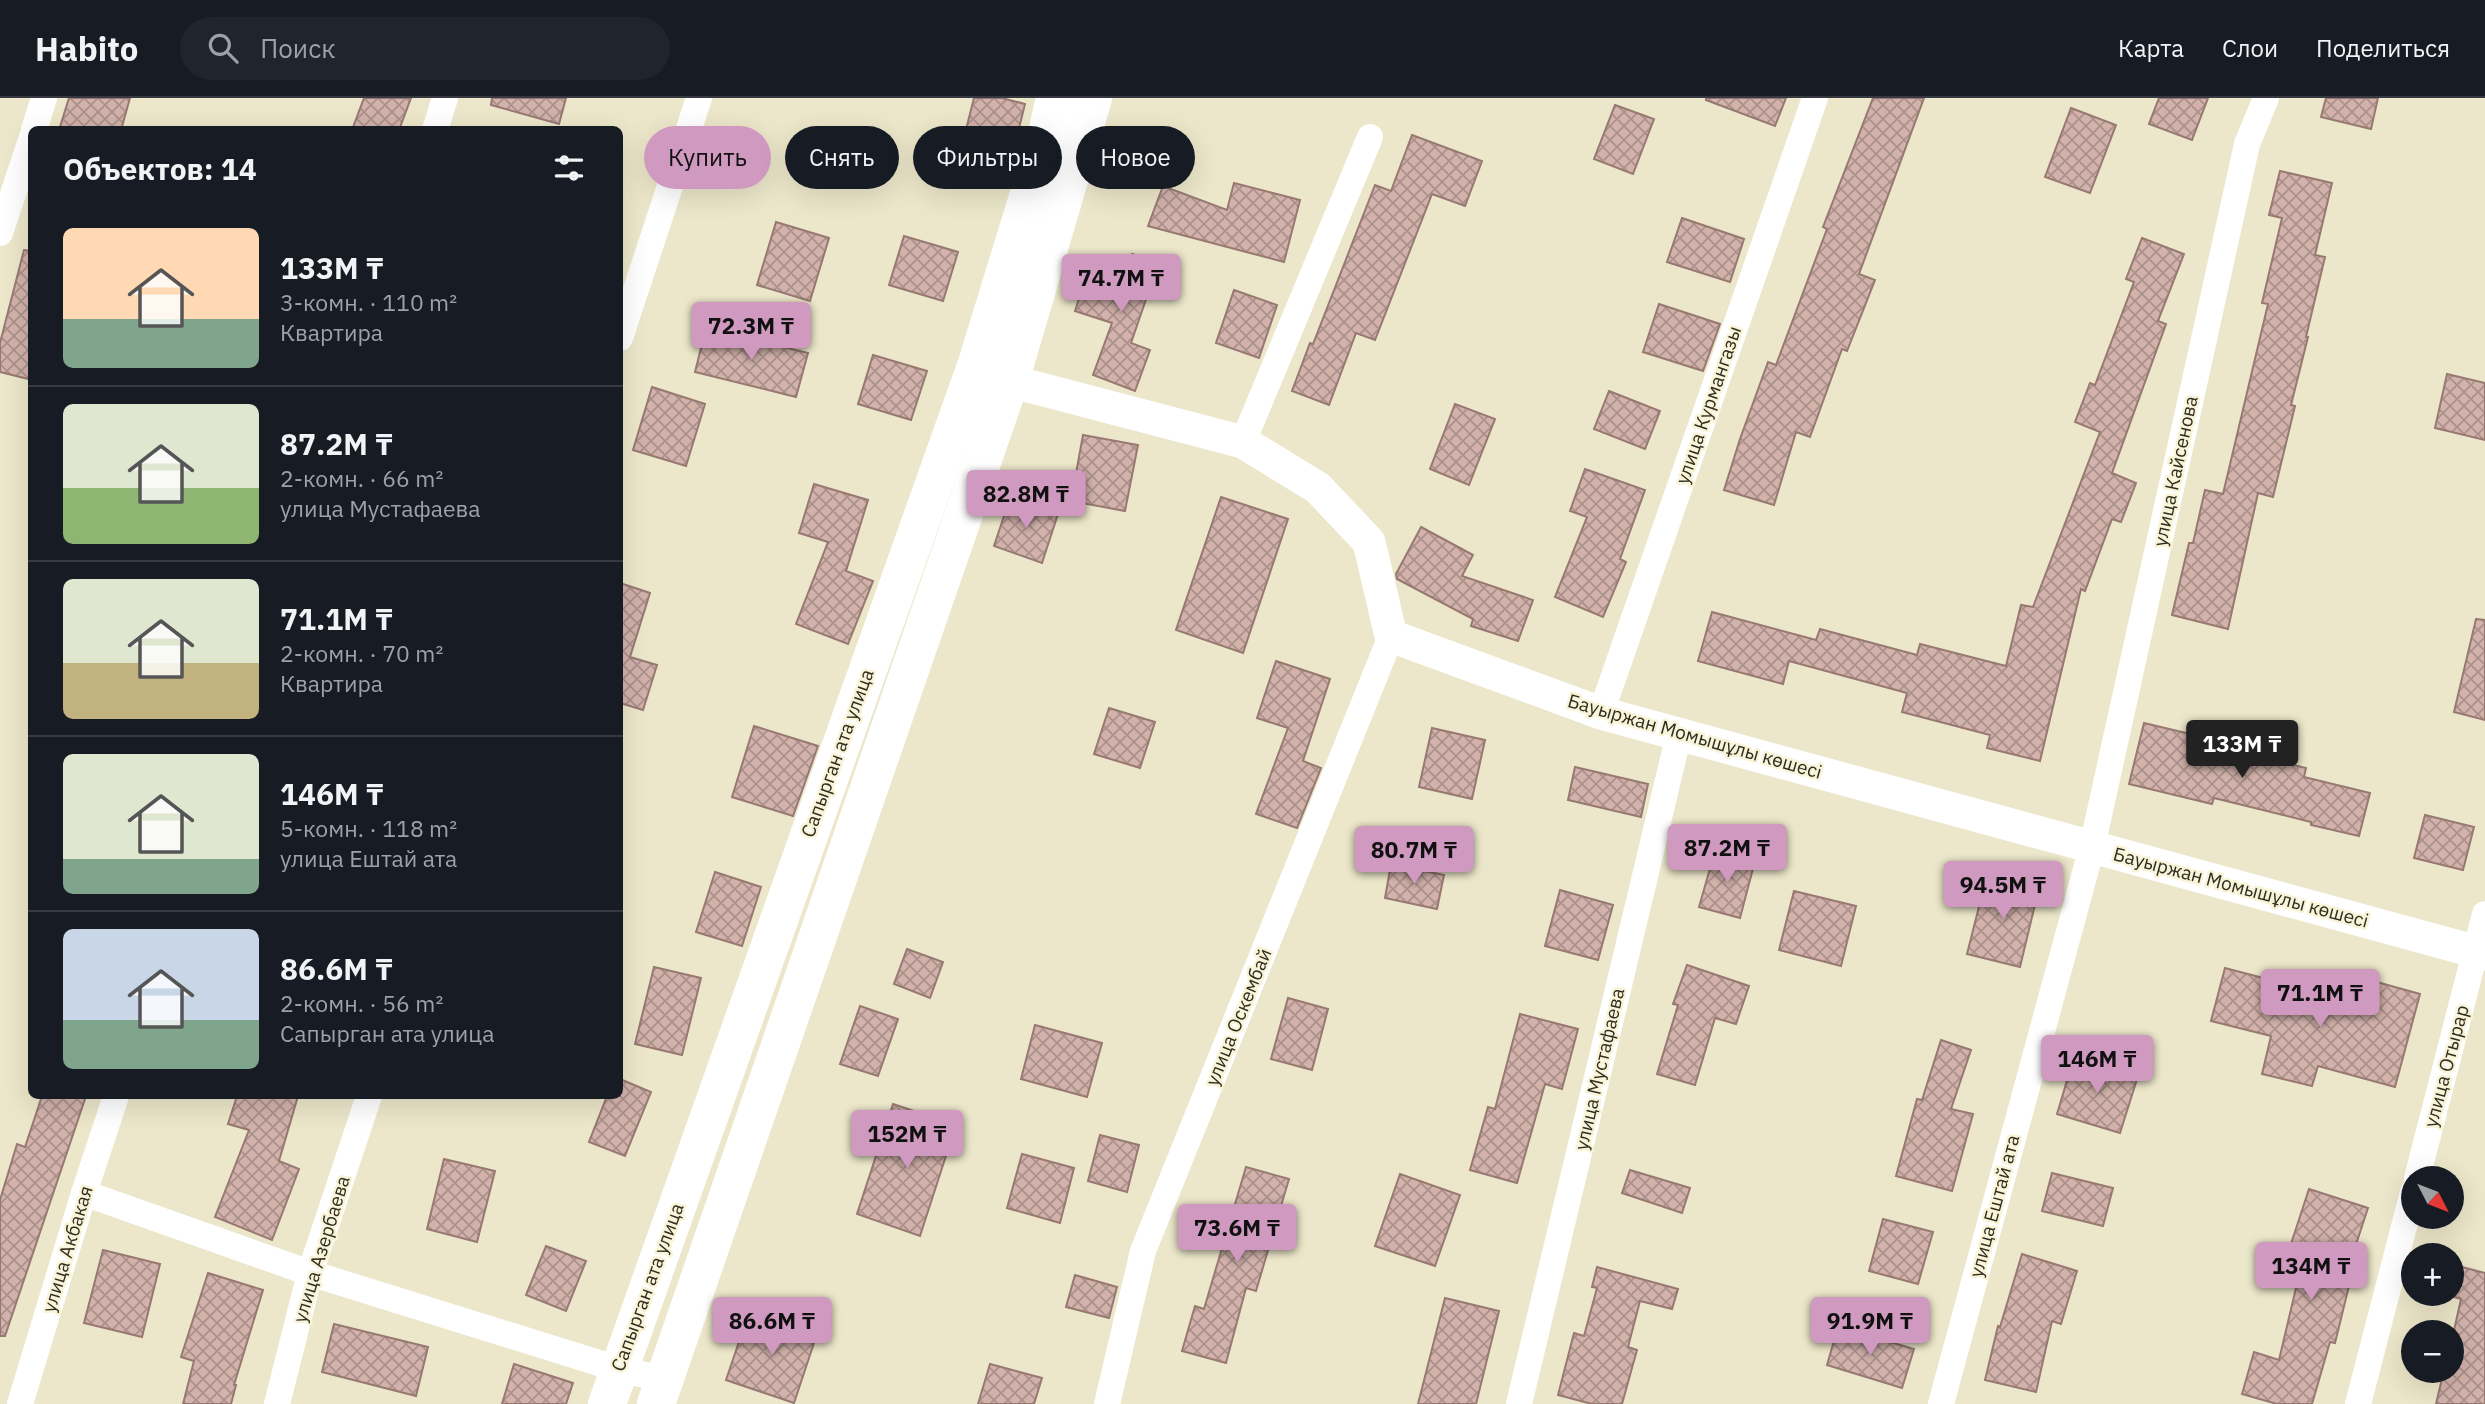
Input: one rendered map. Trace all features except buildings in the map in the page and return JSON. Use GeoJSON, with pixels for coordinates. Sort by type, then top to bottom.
{"type":"FeatureCollection","features":[{"type":"Feature","properties":{"kind":"main road","name":"Сапырган ата улица"},"geometry":{"type":"LineString","coordinates":[[612,1386],[977,363],[1044,145],[1055,98]]}},
{"type":"Feature","properties":{"kind":"main road","name":"Сапырган ата улица"},"geometry":{"type":"LineString","coordinates":[[660,1392],[1010,381],[1093,98]]}},
{"type":"Feature","properties":{"kind":"street"},"geometry":{"type":"LineString","coordinates":[[35,126],[44,98]]}},
{"type":"Feature","properties":{"kind":"street"},"geometry":{"type":"LineString","coordinates":[[436,126],[445,98]]}},
{"type":"Feature","properties":{"kind":"street"},"geometry":{"type":"LineString","coordinates":[[623,329],[699,98]]}},
{"type":"Feature","properties":{"kind":"street","name":"улица Курмангазы"},"geometry":{"type":"LineString","coordinates":[[1601,713],[1815,98]]}},
{"type":"Feature","properties":{"kind":"street","name":"улица Кайсенова"},"geometry":{"type":"LineString","coordinates":[[2092,847],[2247,144],[2266,98]]}},
{"type":"Feature","properties":{"kind":"street"},"geometry":{"type":"LineString","coordinates":[[1243,442],[1370,137]]}},
{"type":"Feature","properties":{"kind":"street"},"geometry":{"type":"LineString","coordinates":[[0,233],[28,149]]}},
{"type":"Feature","properties":{"kind":"street"},"geometry":{"type":"LineString","coordinates":[[1010,381],[1243,442],[1318,488],[1369,542],[1391,636]]}},
{"type":"Feature","properties":{"kind":"street","name":"Бауыржан Момышұлы көшесі"},"geometry":{"type":"LineString","coordinates":[[1391,636],[1601,713],[2480,953]]}},
{"type":"Feature","properties":{"kind":"street","name":"улица Оскембай"},"geometry":{"type":"LineString","coordinates":[[1107,1404],[1143,1251],[1391,636]]}},
{"type":"Feature","properties":{"kind":"street","name":"улица Мустафаева"},"geometry":{"type":"LineString","coordinates":[[1519,1404],[1679,734]]}},
{"type":"Feature","properties":{"kind":"street","name":"улица Ештай ата"},"geometry":{"type":"LineString","coordinates":[[1941,1404],[2092,847]]}},
{"type":"Feature","properties":{"kind":"street","name":"улица Отырар"},"geometry":{"type":"LineString","coordinates":[[2420,1166],[2480,953],[2485,914]]}},
{"type":"Feature","properties":{"kind":"street","name":"улица Акбакая"},"geometry":{"type":"LineString","coordinates":[[20,1404],[115,1099]]}},
{"type":"Feature","properties":{"kind":"street","name":"улица Азербаева"},"geometry":{"type":"LineString","coordinates":[[277,1404],[310,1273],[368,1099]]}},
{"type":"Feature","properties":{"kind":"street"},"geometry":{"type":"LineString","coordinates":[[84,1193],[310,1273],[612,1386],[660,1392]]}},
{"type":"Feature","properties":{"kind":"street"},"geometry":{"type":"LineString","coordinates":[[2358,1404],[2403,1229]]}}]}
